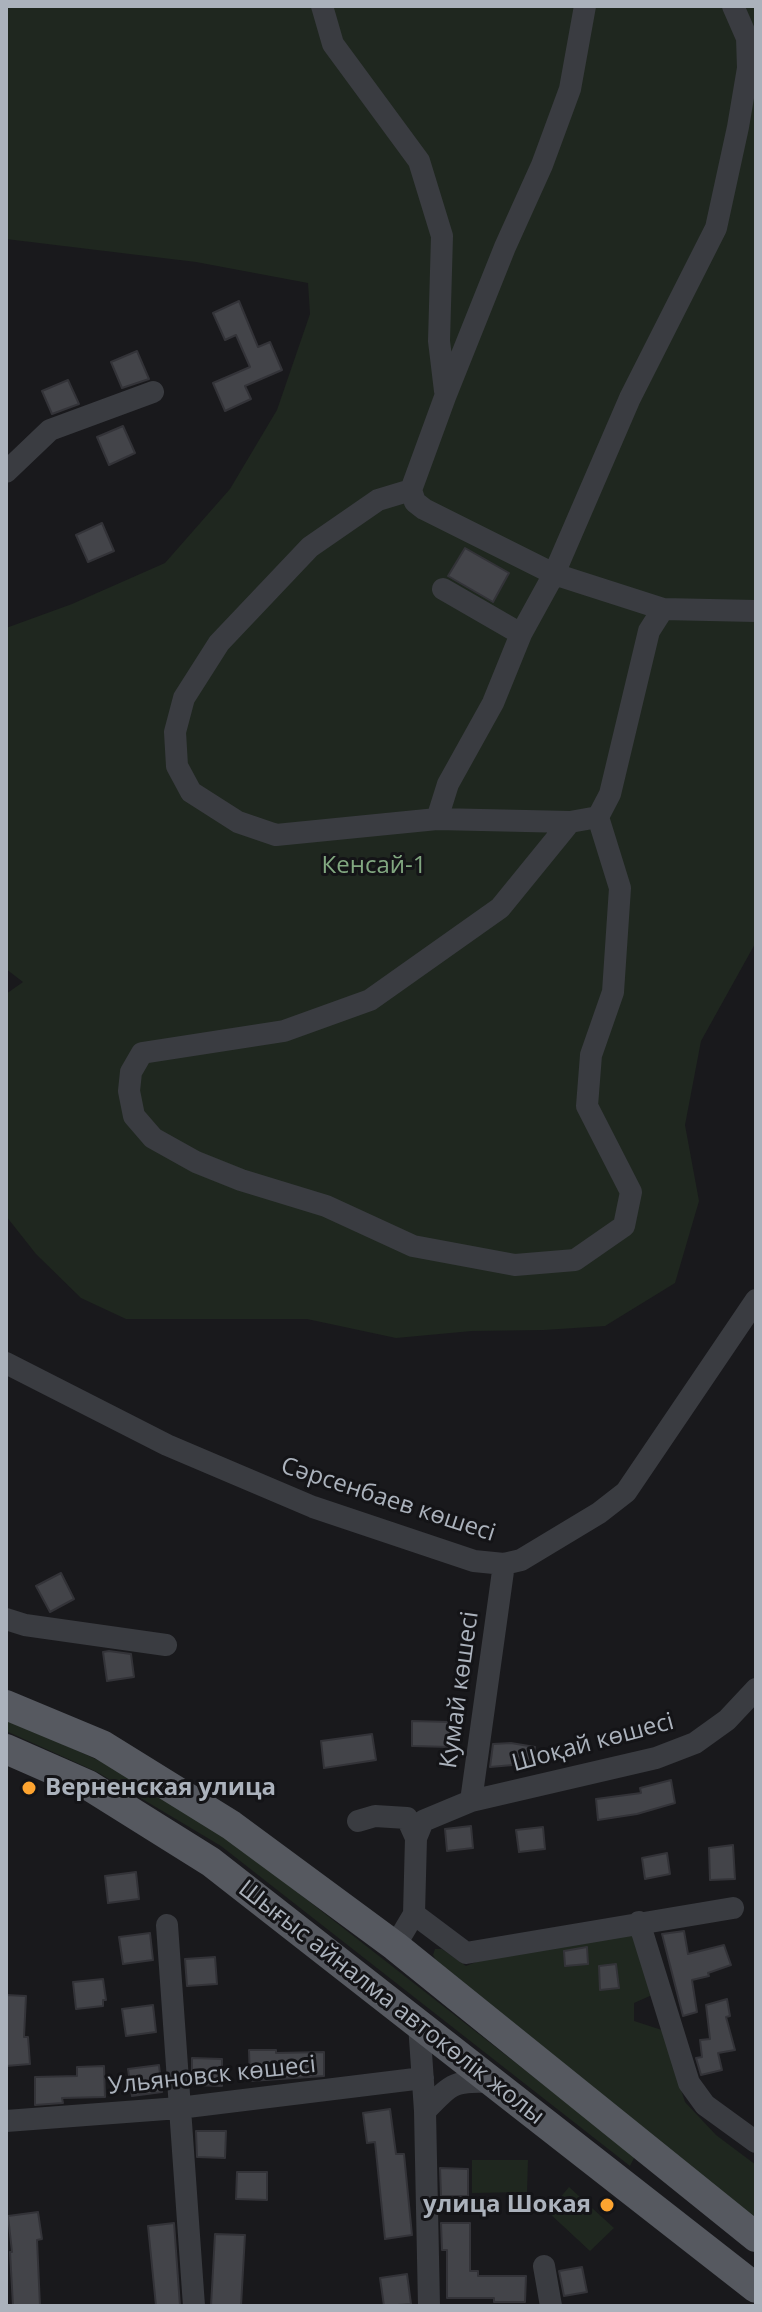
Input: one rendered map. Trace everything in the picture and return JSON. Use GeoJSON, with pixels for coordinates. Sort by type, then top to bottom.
{"type":"FeatureCollection","features":[{"type":"Feature","properties":{"kind":"main road"},"geometry":{"type":"LineString","coordinates":[[6,1705],[102,1745],[231,1825],[395,1946],[756,2237]]}},
{"type":"Feature","properties":{"kind":"main road","name":"Шығыс айналма автокөлік жолы"},"geometry":{"type":"LineString","coordinates":[[6,1749],[88,1785],[211,1862],[756,2288]]}},
{"type":"Feature","properties":{"kind":"street"},"geometry":{"type":"LineString","coordinates":[[322,6],[333,44],[419,161],[442,236],[439,341],[445,397]]}},
{"type":"Feature","properties":{"kind":"street"},"geometry":{"type":"LineString","coordinates":[[585,6],[570,89],[542,165],[505,247],[445,397],[411,490],[415,502],[424,509],[554,574],[663,609],[756,611]]}},
{"type":"Feature","properties":{"kind":"street"},"geometry":{"type":"LineString","coordinates":[[437,819],[448,784],[493,703],[521,634],[554,574],[630,398],[716,228],[748,68],[747,38],[733,6]]}},
{"type":"Feature","properties":{"kind":"street"},"geometry":{"type":"LineString","coordinates":[[6,472],[50,430],[153,392]]}},
{"type":"Feature","properties":{"kind":"street"},"geometry":{"type":"LineString","coordinates":[[411,490],[378,500],[310,547],[219,643],[184,698],[175,732],[177,766],[191,792],[238,822],[276,835],[437,819],[570,822],[598,817]]}},
{"type":"Feature","properties":{"kind":"street"},"geometry":{"type":"LineString","coordinates":[[443,589],[521,634]]}},
{"type":"Feature","properties":{"kind":"street"},"geometry":{"type":"LineString","coordinates":[[570,822],[500,908],[370,1000],[284,1031],[142,1053],[131,1072],[129,1091],[134,1116],[153,1138],[196,1162],[241,1180],[326,1206],[413,1246],[515,1265],[575,1260],[624,1226],[631,1192],[587,1106],[591,1055],[613,992],[620,888],[598,817],[610,794],[649,631],[663,609]]}},
{"type":"Feature","properties":{"kind":"street","name":"Сәрсенбаев көшесі"},"geometry":{"type":"LineString","coordinates":[[6,1363],[167,1445],[313,1507],[474,1561],[504,1564],[521,1560],[599,1513],[626,1492],[756,1300]]}},
{"type":"Feature","properties":{"kind":"street","name":"Кумай көшесі"},"geometry":{"type":"LineString","coordinates":[[416,1838],[423,1821],[471,1801],[504,1564]]}},
{"type":"Feature","properties":{"kind":"street"},"geometry":{"type":"LineString","coordinates":[[6,1619],[25,1625],[166,1645]]}},
{"type":"Feature","properties":{"kind":"street","name":"Шоқай көшесі"},"geometry":{"type":"LineString","coordinates":[[471,1801],[656,1758],[695,1743],[727,1720],[756,1689]]}},
{"type":"Feature","properties":{"kind":"street"},"geometry":{"type":"LineString","coordinates":[[358,1821],[375,1816],[407,1818],[416,1838],[414,1914],[395,1946]]}},
{"type":"Feature","properties":{"kind":"street"},"geometry":{"type":"LineString","coordinates":[[414,1914],[466,1953],[733,1908]]}},
{"type":"Feature","properties":{"kind":"street"},"geometry":{"type":"LineString","coordinates":[[639,1922],[689,2083],[705,2105],[756,2142]]}},
{"type":"Feature","properties":{"kind":"street"},"geometry":{"type":"LineString","coordinates":[[167,1925],[194,2306]]}},
{"type":"Feature","properties":{"kind":"street"},"geometry":{"type":"LineString","coordinates":[[419,2024],[425,2111],[429,2306]]}},
{"type":"Feature","properties":{"kind":"street","name":"Ульяновск көшесі"},"geometry":{"type":"LineString","coordinates":[[6,2121],[179,2108],[423,2078]]}},
{"type":"Feature","properties":{"kind":"street"},"geometry":{"type":"LineString","coordinates":[[425,2111],[450,2085],[462,2081],[496,2082]]}},
{"type":"Feature","properties":{"kind":"street"},"geometry":{"type":"LineString","coordinates":[[544,2266],[551,2306]]}},
{"type":"Feature","properties":{"kind":"green space","name":"Кенсай-1"},"geometry":{"type":"Polygon","coordinates":[[[6,6],[756,6],[756,942],[701,1041],[685,1125],[699,1201],[675,1283],[605,1326],[472,1331],[396,1338],[307,1319],[126,1319],[81,1298],[36,1254],[6,1216],[6,994],[23,982],[6,969],[6,628],[72,604],[165,563],[230,489],[277,410],[310,314],[308,283],[196,262],[6,239],[6,6]]]}},
{"type":"Feature","properties":{"kind":"green space"},"geometry":{"type":"Polygon","coordinates":[[[6,1718],[102,1762],[228,1838],[635,2156],[630,2166],[221,1846],[97,1772],[6,1731],[6,1718]]]}},
{"type":"Feature","properties":{"kind":"green space"},"geometry":{"type":"Polygon","coordinates":[[[606,1936],[633,1936],[652,1995],[634,2003],[634,2021],[662,2030],[685,2102],[716,2135],[756,2165],[756,2219],[433,1955],[435,1949],[442,1949],[466,1966],[486,1958],[606,1936]]]}},
{"type":"Feature","properties":{"kind":"green space"},"geometry":{"type":"Polygon","coordinates":[[[472,2160],[528,2160],[527,2192],[472,2193],[472,2160]]]}},
{"type":"Feature","properties":{"kind":"green space"},"geometry":{"type":"Polygon","coordinates":[[[569,2187],[614,2228],[590,2251],[548,2212],[569,2187]]]}},
{"type":"Feature","properties":{"kind":"building"},"geometry":{"type":"Polygon","coordinates":[[[239,301],[258,347],[270,342],[282,370],[245,386],[251,399],[225,411],[213,383],[250,367],[236,335],[225,340],[213,313],[239,301]]]}},
{"type":"Feature","properties":{"kind":"building"},"geometry":{"type":"Polygon","coordinates":[[[137,351],[149,379],[122,388],[111,362],[137,351]]]}},
{"type":"Feature","properties":{"kind":"building"},"geometry":{"type":"Polygon","coordinates":[[[68,380],[79,404],[52,414],[42,391],[68,380]]]}},
{"type":"Feature","properties":{"kind":"building"},"geometry":{"type":"Polygon","coordinates":[[[123,426],[135,453],[109,465],[97,437],[123,426]]]}},
{"type":"Feature","properties":{"kind":"building"},"geometry":{"type":"Polygon","coordinates":[[[102,523],[114,551],[88,562],[76,535],[102,523]]]}},
{"type":"Feature","properties":{"kind":"building"},"geometry":{"type":"Polygon","coordinates":[[[465,548],[509,573],[493,602],[448,576],[465,548]]]}},
{"type":"Feature","properties":{"kind":"building"},"geometry":{"type":"Polygon","coordinates":[[[61,1573],[74,1599],[50,1612],[36,1586],[61,1573]]]}},
{"type":"Feature","properties":{"kind":"building"},"geometry":{"type":"Polygon","coordinates":[[[103,1652],[131,1654],[134,1677],[107,1681],[103,1652]]]}},
{"type":"Feature","properties":{"kind":"building"},"geometry":{"type":"Polygon","coordinates":[[[412,1721],[451,1722],[450,1747],[412,1746],[412,1721]]]}},
{"type":"Feature","properties":{"kind":"building"},"geometry":{"type":"Polygon","coordinates":[[[372,1734],[376,1760],[324,1768],[321,1741],[372,1734]]]}},
{"type":"Feature","properties":{"kind":"building"},"geometry":{"type":"Polygon","coordinates":[[[493,1744],[535,1747],[532,1761],[512,1757],[513,1765],[490,1767],[493,1744]]]}},
{"type":"Feature","properties":{"kind":"building"},"geometry":{"type":"Polygon","coordinates":[[[671,1780],[675,1803],[637,1814],[598,1820],[596,1799],[641,1793],[640,1788],[671,1780]]]}},
{"type":"Feature","properties":{"kind":"building"},"geometry":{"type":"Polygon","coordinates":[[[471,1826],[473,1848],[447,1851],[445,1829],[471,1826]]]}},
{"type":"Feature","properties":{"kind":"building"},"geometry":{"type":"Polygon","coordinates":[[[543,1827],[545,1849],[519,1852],[516,1830],[543,1827]]]}},
{"type":"Feature","properties":{"kind":"building"},"geometry":{"type":"Polygon","coordinates":[[[733,1845],[735,1879],[710,1880],[709,1848],[733,1845]]]}},
{"type":"Feature","properties":{"kind":"building"},"geometry":{"type":"Polygon","coordinates":[[[667,1853],[670,1874],[645,1879],[642,1858],[667,1853]]]}},
{"type":"Feature","properties":{"kind":"building"},"geometry":{"type":"Polygon","coordinates":[[[136,1872],[139,1899],[108,1903],[105,1876],[136,1872]]]}},
{"type":"Feature","properties":{"kind":"building"},"geometry":{"type":"Polygon","coordinates":[[[684,1931],[688,1954],[724,1945],[731,1965],[692,1980],[697,2012],[683,2016],[662,1934],[684,1931]]]}},
{"type":"Feature","properties":{"kind":"building"},"geometry":{"type":"Polygon","coordinates":[[[150,1933],[153,1960],[123,1964],[119,1937],[150,1933]]]}},
{"type":"Feature","properties":{"kind":"building"},"geometry":{"type":"Polygon","coordinates":[[[587,1947],[588,1964],[565,1966],[564,1951],[587,1947]]]}},
{"type":"Feature","properties":{"kind":"building"},"geometry":{"type":"Polygon","coordinates":[[[215,1957],[217,1984],[187,1986],[185,1959],[215,1957]]]}},
{"type":"Feature","properties":{"kind":"building"},"geometry":{"type":"Polygon","coordinates":[[[616,1964],[619,1988],[600,1990],[599,1966],[616,1964]]]}},
{"type":"Feature","properties":{"kind":"building"},"geometry":{"type":"Polygon","coordinates":[[[103,1979],[106,2000],[103,2000],[103,2006],[76,2009],[73,1982],[103,1979]]]}},
{"type":"Feature","properties":{"kind":"building"},"geometry":{"type":"Polygon","coordinates":[[[6,1995],[26,1996],[24,2037],[28,2037],[30,2064],[6,2066],[6,1995]]]}},
{"type":"Feature","properties":{"kind":"building"},"geometry":{"type":"Polygon","coordinates":[[[727,1999],[730,2016],[726,2017],[735,2050],[718,2053],[722,2070],[701,2075],[696,2058],[702,2057],[700,2040],[710,2039],[706,2005],[727,1999]]]}},
{"type":"Feature","properties":{"kind":"building"},"geometry":{"type":"Polygon","coordinates":[[[153,2005],[156,2032],[126,2036],[122,2009],[153,2005]]]}},
{"type":"Feature","properties":{"kind":"building"},"geometry":{"type":"Polygon","coordinates":[[[249,2050],[324,2052],[324,2076],[250,2081],[249,2050]]]}},
{"type":"Feature","properties":{"kind":"building"},"geometry":{"type":"Polygon","coordinates":[[[192,2058],[222,2059],[222,2086],[192,2085],[192,2058]]]}},
{"type":"Feature","properties":{"kind":"building"},"geometry":{"type":"Polygon","coordinates":[[[159,2065],[162,2092],[132,2096],[128,2069],[159,2065]]]}},
{"type":"Feature","properties":{"kind":"building"},"geometry":{"type":"Polygon","coordinates":[[[104,2066],[105,2097],[62,2098],[63,2103],[35,2105],[35,2077],[77,2076],[77,2067],[104,2066]]]}},
{"type":"Feature","properties":{"kind":"building"},"geometry":{"type":"Polygon","coordinates":[[[390,2109],[396,2154],[404,2154],[412,2235],[385,2239],[375,2142],[367,2143],[363,2113],[390,2109]]]}},
{"type":"Feature","properties":{"kind":"building"},"geometry":{"type":"Polygon","coordinates":[[[196,2131],[226,2131],[225,2158],[197,2157],[196,2131]]]}},
{"type":"Feature","properties":{"kind":"building"},"geometry":{"type":"Polygon","coordinates":[[[440,2168],[468,2169],[468,2196],[441,2196],[440,2168]]]}},
{"type":"Feature","properties":{"kind":"building"},"geometry":{"type":"Polygon","coordinates":[[[237,2172],[267,2172],[267,2200],[236,2199],[237,2172]]]}},
{"type":"Feature","properties":{"kind":"building"},"geometry":{"type":"Polygon","coordinates":[[[38,2212],[42,2239],[37,2240],[40,2306],[13,2306],[8,2216],[38,2212]]]}},
{"type":"Feature","properties":{"kind":"building"},"geometry":{"type":"Polygon","coordinates":[[[174,2223],[180,2306],[156,2306],[148,2226],[174,2223]]]}},
{"type":"Feature","properties":{"kind":"building"},"geometry":{"type":"Polygon","coordinates":[[[441,2223],[470,2223],[470,2271],[478,2271],[478,2276],[526,2276],[525,2302],[494,2302],[494,2298],[447,2298],[447,2250],[442,2250],[441,2223]]]}},
{"type":"Feature","properties":{"kind":"building"},"geometry":{"type":"Polygon","coordinates":[[[215,2234],[245,2235],[241,2306],[211,2306],[215,2234]]]}},
{"type":"Feature","properties":{"kind":"building"},"geometry":{"type":"Polygon","coordinates":[[[582,2267],[587,2292],[564,2296],[559,2271],[582,2267]]]}},
{"type":"Feature","properties":{"kind":"building"},"geometry":{"type":"Polygon","coordinates":[[[407,2274],[411,2304],[384,2306],[380,2278],[407,2274]]]}},
{"type":"Feature","properties":{"kind":"place","name":"Верненская улица"},"geometry":{"type":"Point","coordinates":[29,1788]}},
{"type":"Feature","properties":{"kind":"place","name":"улица Шокая"},"geometry":{"type":"Point","coordinates":[607,2205]}}]}
